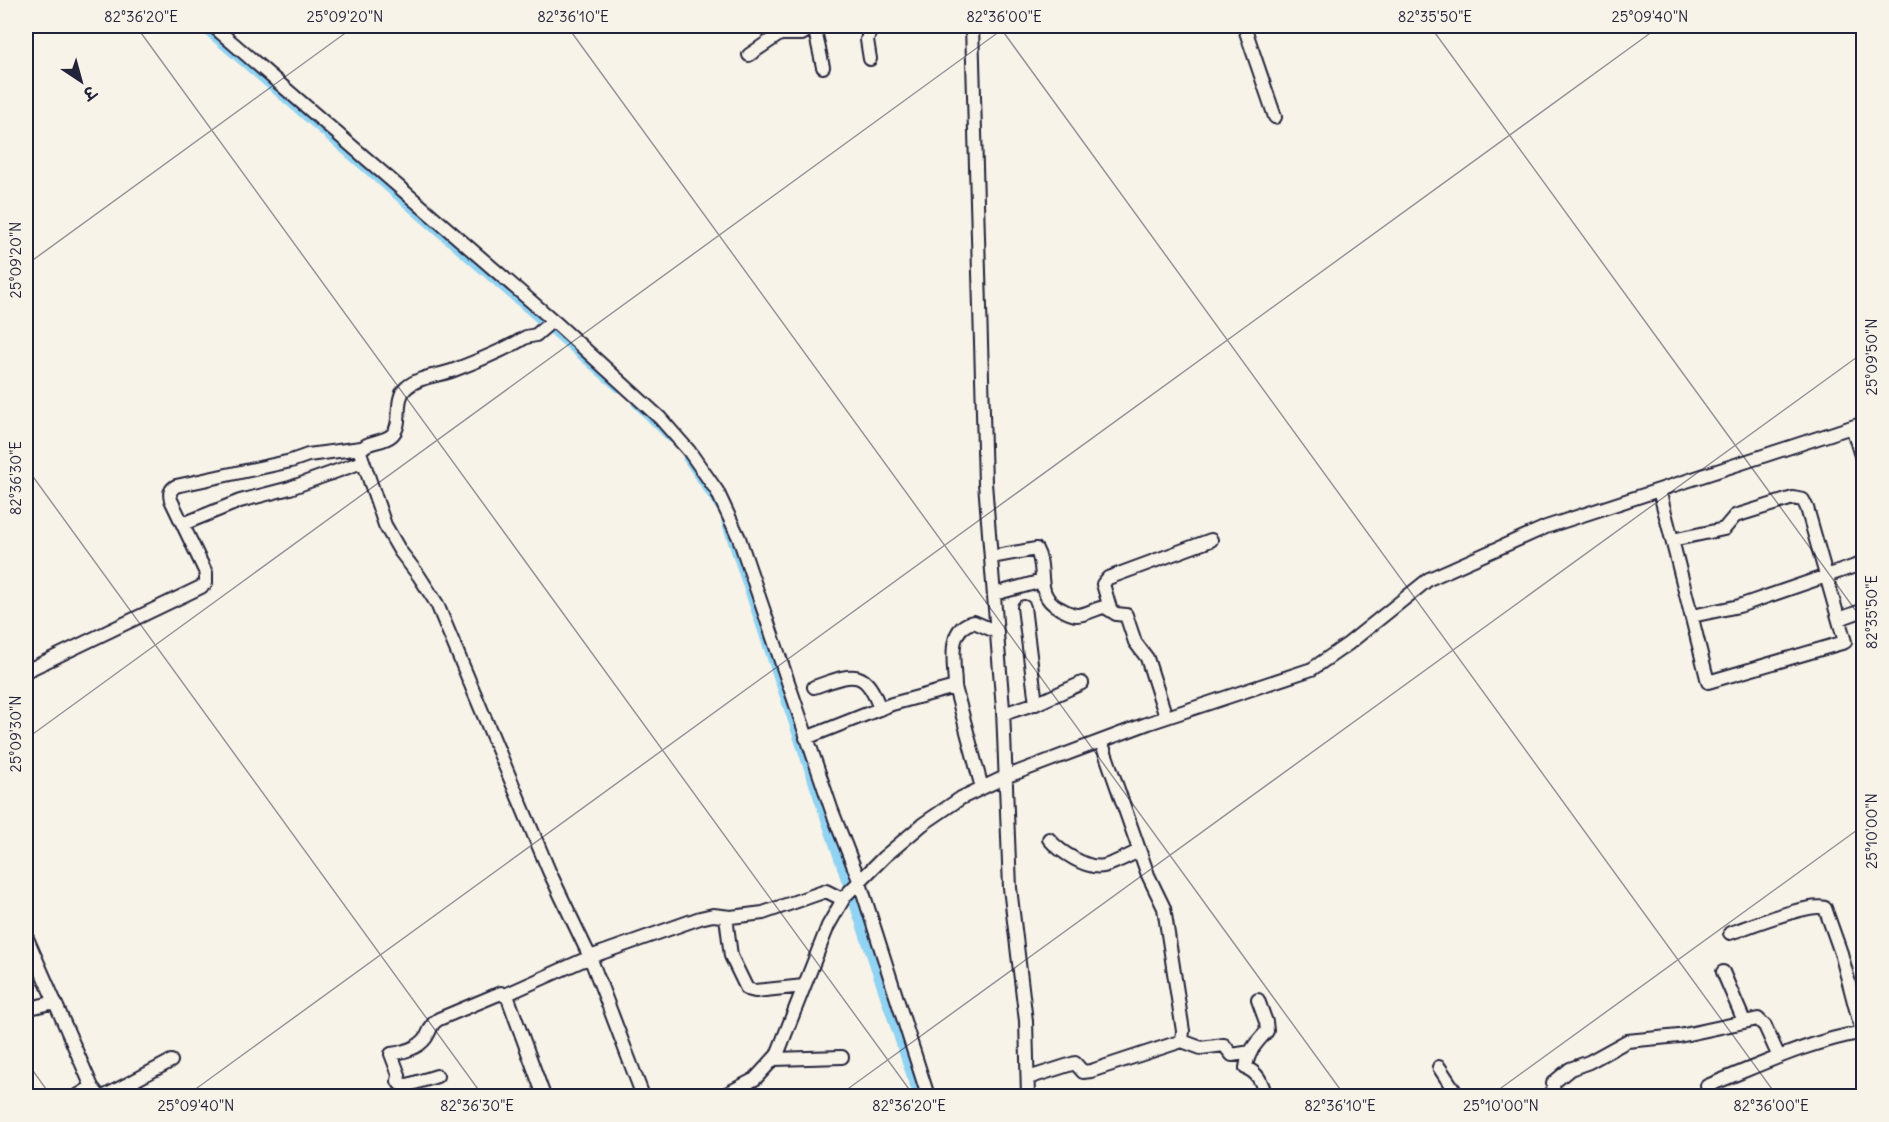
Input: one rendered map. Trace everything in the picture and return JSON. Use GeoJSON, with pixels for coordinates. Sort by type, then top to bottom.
{"type":"FeatureCollection","features":[{"type":"Feature","properties":{"kind":"street"},"geometry":{"type":"LineString","coordinates":[[213,26],[660,418],[689,451],[717,491],[739,538],[928,1096]]}},
{"type":"Feature","properties":{"kind":"street"},"geometry":{"type":"LineString","coordinates":[[749,55],[779,30],[802,34],[815,26],[824,67]]}},
{"type":"Feature","properties":{"kind":"street"},"geometry":{"type":"LineString","coordinates":[[870,59],[867,40],[871,26]]}},
{"type":"Feature","properties":{"kind":"street"},"geometry":{"type":"LineString","coordinates":[[972,26],[985,483],[1003,714],[1010,888],[1026,1021],[1028,1096]]}},
{"type":"Feature","properties":{"kind":"street"},"geometry":{"type":"LineString","coordinates":[[1244,26],[1275,117]]}},
{"type":"Feature","properties":{"kind":"street"},"geometry":{"type":"LineString","coordinates":[[26,671],[201,587],[206,582],[206,573],[170,494],[171,489],[308,455],[361,448],[393,434],[396,429],[400,398],[410,384],[455,370],[526,337],[536,335],[553,322]]}},
{"type":"Feature","properties":{"kind":"street"},"geometry":{"type":"LineString","coordinates":[[722,1096],[739,1093],[774,1059],[828,926],[843,898],[923,824],[961,798],[1005,777],[1166,717],[1312,669],[1348,644],[1429,579],[1546,527],[1858,425],[1863,465]]}},
{"type":"Feature","properties":{"kind":"street"},"geometry":{"type":"LineString","coordinates":[[361,448],[362,462],[381,516],[392,538],[437,604],[549,871],[590,957],[643,1096]]}},
{"type":"Feature","properties":{"kind":"street"},"geometry":{"type":"LineString","coordinates":[[183,524],[240,501],[290,488],[362,462]]}},
{"type":"Feature","properties":{"kind":"street"},"geometry":{"type":"LineString","coordinates":[[1659,490],[1708,682],[1845,642],[1803,500],[1799,498],[1735,516],[1724,528],[1672,540]]}},
{"type":"Feature","properties":{"kind":"street"},"geometry":{"type":"LineString","coordinates":[[1110,609],[1103,584],[1108,578],[1211,540]]}},
{"type":"Feature","properties":{"kind":"street"},"geometry":{"type":"LineString","coordinates":[[991,557],[1036,549],[1040,557],[1046,598],[1054,605],[1068,613],[1078,615],[1100,607],[1128,617],[1135,642],[1148,658],[1166,717]]}},
{"type":"Feature","properties":{"kind":"street"},"geometry":{"type":"LineString","coordinates":[[1692,616],[1738,606],[1863,563]]}},
{"type":"Feature","properties":{"kind":"street"},"geometry":{"type":"LineString","coordinates":[[994,594],[1042,581]]}},
{"type":"Feature","properties":{"kind":"street"},"geometry":{"type":"LineString","coordinates":[[1024,607],[1036,704]]}},
{"type":"Feature","properties":{"kind":"street"},"geometry":{"type":"LineString","coordinates":[[1839,619],[1863,610]]}},
{"type":"Feature","properties":{"kind":"street"},"geometry":{"type":"LineString","coordinates":[[982,788],[955,687],[954,640],[959,630],[974,622],[997,632]]}},
{"type":"Feature","properties":{"kind":"street"},"geometry":{"type":"LineString","coordinates":[[814,687],[842,677],[850,676],[864,680],[872,688],[880,709]]}},
{"type":"Feature","properties":{"kind":"street"},"geometry":{"type":"LineString","coordinates":[[1003,714],[1036,704],[1082,683]]}},
{"type":"Feature","properties":{"kind":"street"},"geometry":{"type":"LineString","coordinates":[[806,738],[905,700],[955,687]]}},
{"type":"Feature","properties":{"kind":"street"},"geometry":{"type":"LineString","coordinates":[[1101,741],[1139,850],[1166,915],[1182,1041]]}},
{"type":"Feature","properties":{"kind":"street"},"geometry":{"type":"LineString","coordinates":[[1049,840],[1060,851],[1091,866],[1104,866],[1139,850]]}},
{"type":"Feature","properties":{"kind":"street"},"geometry":{"type":"LineString","coordinates":[[437,1076],[408,1085],[400,1084],[394,1057],[391,1057],[391,1054],[414,1048],[431,1026],[440,1019],[496,994],[505,994],[590,957],[700,918],[713,915],[726,917],[763,913],[826,891],[843,898]]}},
{"type":"Feature","properties":{"kind":"street"},"geometry":{"type":"LineString","coordinates":[[1707,1086],[1806,1047],[1863,1032],[1825,908],[1817,906],[1791,912],[1730,933]]}},
{"type":"Feature","properties":{"kind":"street"},"geometry":{"type":"LineString","coordinates":[[726,917],[731,956],[747,989],[755,991],[804,986]]}},
{"type":"Feature","properties":{"kind":"street"},"geometry":{"type":"LineString","coordinates":[[26,936],[95,1092],[77,1096]]}},
{"type":"Feature","properties":{"kind":"street"},"geometry":{"type":"LineString","coordinates":[[1723,972],[1744,1021]]}},
{"type":"Feature","properties":{"kind":"street"},"geometry":{"type":"LineString","coordinates":[[505,994],[533,1062],[544,1096]]}},
{"type":"Feature","properties":{"kind":"street"},"geometry":{"type":"LineString","coordinates":[[1258,1000],[1267,1031],[1252,1046],[1246,1068],[1257,1075],[1266,1096]]}},
{"type":"Feature","properties":{"kind":"street"},"geometry":{"type":"LineString","coordinates":[[26,1009],[55,1002]]}},
{"type":"Feature","properties":{"kind":"street"},"geometry":{"type":"LineString","coordinates":[[1554,1096],[1553,1083],[1570,1069],[1589,1062],[1627,1041],[1679,1036],[1744,1021],[1761,1020],[1779,1057]]}},
{"type":"Feature","properties":{"kind":"street"},"geometry":{"type":"LineString","coordinates":[[1028,1078],[1075,1063],[1083,1072],[1091,1071],[1182,1041],[1201,1048],[1224,1045],[1232,1055],[1251,1052]]}},
{"type":"Feature","properties":{"kind":"street"},"geometry":{"type":"LineString","coordinates":[[774,1059],[842,1057]]}},
{"type":"Feature","properties":{"kind":"street"},"geometry":{"type":"LineString","coordinates":[[105,1096],[171,1061]]}},
{"type":"Feature","properties":{"kind":"street"},"geometry":{"type":"LineString","coordinates":[[1439,1067],[1458,1096]]}},
{"type":"Feature","properties":{"kind":"waterway"},"geometry":{"type":"LineString","coordinates":[[202,26],[619,388]]}},
{"type":"Feature","properties":{"kind":"waterway"},"geometry":{"type":"LineString","coordinates":[[636,403],[671,438]]}},
{"type":"Feature","properties":{"kind":"waterway"},"geometry":{"type":"LineString","coordinates":[[687,458],[721,509]]}},
{"type":"Feature","properties":{"kind":"waterway"},"geometry":{"type":"LineString","coordinates":[[726,522],[918,1096]]}}]}
